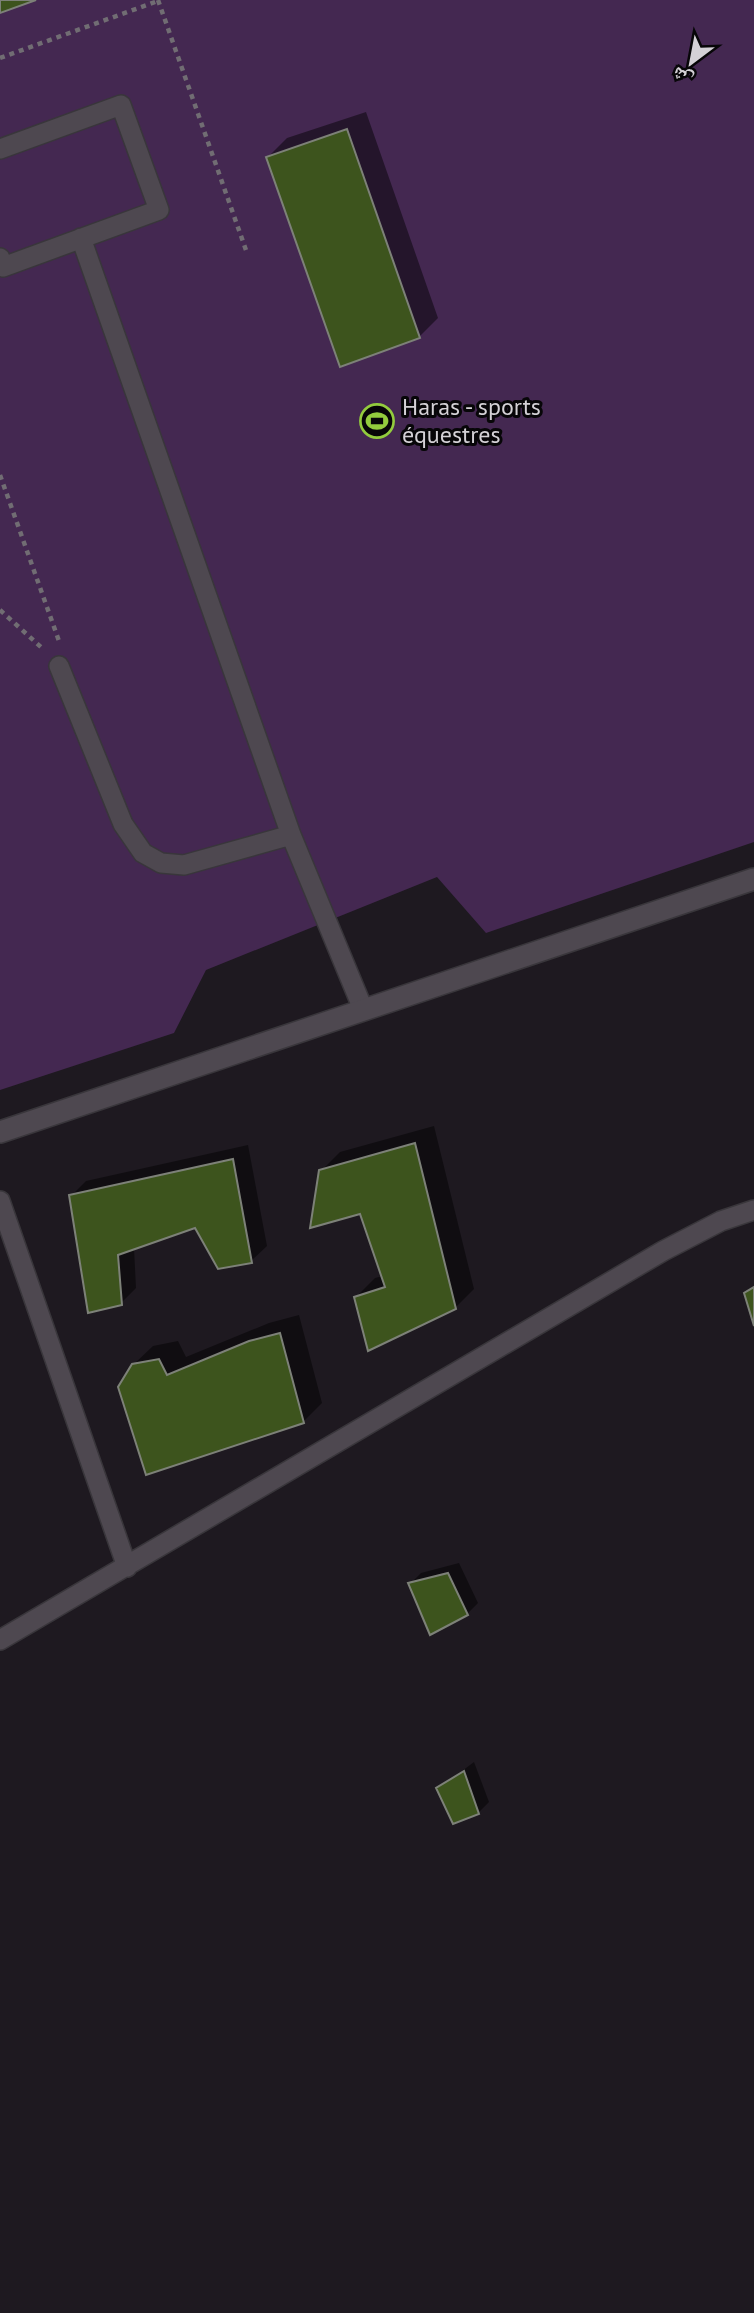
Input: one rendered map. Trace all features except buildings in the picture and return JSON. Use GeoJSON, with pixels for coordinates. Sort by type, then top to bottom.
{"type":"FeatureCollection","features":[{"type":"Feature","properties":{"kind":"main road"},"geometry":{"type":"LineString","coordinates":[[0,1132],[754,879]]}},
{"type":"Feature","properties":{"kind":"lane"},"geometry":{"type":"LineString","coordinates":[[0,149],[121,105],[159,210],[3,267],[0,258]]}},
{"type":"Feature","properties":{"kind":"lane"},"geometry":{"type":"LineString","coordinates":[[81,238],[291,835],[363,1010]]}},
{"type":"Feature","properties":{"kind":"lane"},"geometry":{"type":"LineString","coordinates":[[60,666],[122,824],[142,853],[161,863],[184,865],[291,835]]}},
{"type":"Feature","properties":{"kind":"lane"},"geometry":{"type":"LineString","coordinates":[[0,1201],[127,1567]]}},
{"type":"Feature","properties":{"kind":"lane"},"geometry":{"type":"LineString","coordinates":[[0,1640],[663,1251],[720,1221],[754,1209]]}},
{"type":"Feature","properties":{"kind":"path"},"geometry":{"type":"LineString","coordinates":[[0,58],[158,0],[247,253]]}},
{"type":"Feature","properties":{"kind":"path"},"geometry":{"type":"LineString","coordinates":[[0,475],[60,643],[60,666]]}},
{"type":"Feature","properties":{"kind":"path"},"geometry":{"type":"LineString","coordinates":[[0,610],[7,613],[60,666]]}},
{"type":"Feature","properties":{"kind":"shaded area","name":"Haras - sports équestres"},"geometry":{"type":"Polygon","coordinates":[[[0,0],[754,0],[754,842],[486,933],[437,877],[206,970],[174,1033],[0,1090],[0,0]]]}},
{"type":"Feature","properties":{"kind":"place","name":"Haras - sports équestres"},"geometry":{"type":"Point","coordinates":[377,421]}}]}
